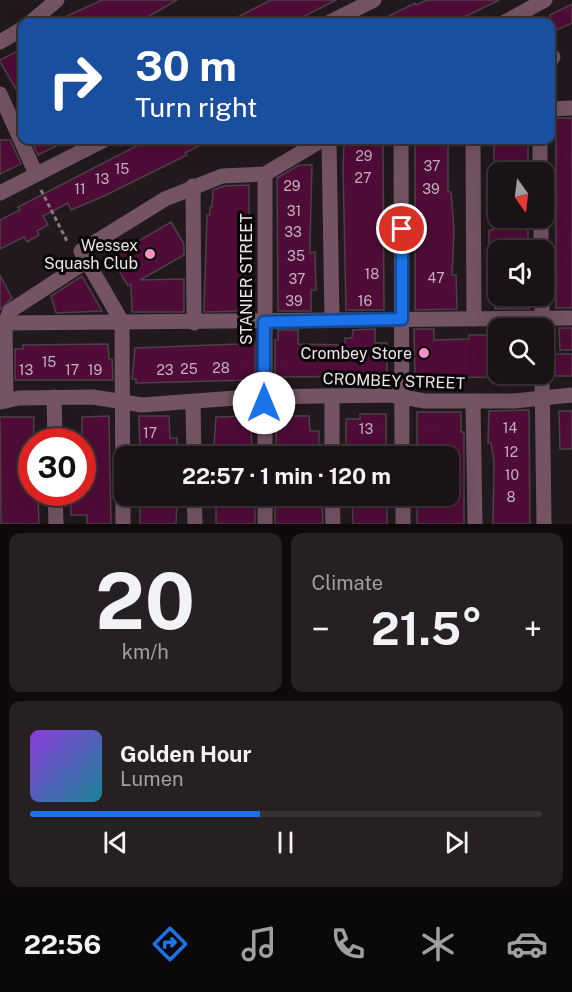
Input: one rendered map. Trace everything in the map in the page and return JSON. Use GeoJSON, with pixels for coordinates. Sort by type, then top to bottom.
{"type":"FeatureCollection","features":[{"type":"Feature","properties":{"kind":"street"},"geometry":{"type":"LineString","coordinates":[[36,18],[57,0]]}},
{"type":"Feature","properties":{"kind":"street"},"geometry":{"type":"LineString","coordinates":[[338,18],[374,0]]}},
{"type":"Feature","properties":{"kind":"street"},"geometry":{"type":"LineString","coordinates":[[513,18],[545,0]]}},
{"type":"Feature","properties":{"kind":"street"},"geometry":{"type":"LineString","coordinates":[[0,42],[18,32]]}},
{"type":"Feature","properties":{"kind":"street"},"geometry":{"type":"LineString","coordinates":[[0,94],[18,136]]}},
{"type":"Feature","properties":{"kind":"street"},"geometry":{"type":"LineString","coordinates":[[555,109],[572,108]]}},
{"type":"Feature","properties":{"kind":"street"},"geometry":{"type":"LineString","coordinates":[[22,144],[35,175]]}},
{"type":"Feature","properties":{"kind":"street"},"geometry":{"type":"LineString","coordinates":[[0,193],[96,144]]}},
{"type":"Feature","properties":{"kind":"street"},"geometry":{"type":"LineString","coordinates":[[3,402],[6,322],[10,311],[165,199],[222,176],[264,174],[315,144]]}},
{"type":"Feature","properties":{"kind":"street"},"geometry":{"type":"LineString","coordinates":[[328,144],[332,320]]}},
{"type":"Feature","properties":{"kind":"street"},"geometry":{"type":"LineString","coordinates":[[401,144],[402,446]]}},
{"type":"Feature","properties":{"kind":"street"},"geometry":{"type":"LineString","coordinates":[[473,144],[474,319]]}},
{"type":"Feature","properties":{"kind":"street"},"geometry":{"type":"LineString","coordinates":[[540,144],[540,162]]}},
{"type":"Feature","properties":{"kind":"street","name":"STANIER STREET"},"geometry":{"type":"LineString","coordinates":[[264,174],[265,446]]}},
{"type":"Feature","properties":{"kind":"street"},"geometry":{"type":"LineString","coordinates":[[193,186],[194,322]]}},
{"type":"Feature","properties":{"kind":"street"},"geometry":{"type":"LineString","coordinates":[[84,256],[122,322],[123,524]]}},
{"type":"Feature","properties":{"kind":"street"},"geometry":{"type":"LineString","coordinates":[[554,322],[572,318]]}},
{"type":"Feature","properties":{"kind":"street"},"geometry":{"type":"LineString","coordinates":[[6,322],[488,320]]}},
{"type":"Feature","properties":{"kind":"street"},"geometry":{"type":"LineString","coordinates":[[542,384],[544,524]]}},
{"type":"Feature","properties":{"kind":"street","name":"CROMBEY STREET"},"geometry":{"type":"LineString","coordinates":[[3,402],[19,398],[93,397],[142,405],[264,397],[332,396],[473,401],[572,395]]}},
{"type":"Feature","properties":{"kind":"street"},"geometry":{"type":"LineString","coordinates":[[332,396],[332,446]]}},
{"type":"Feature","properties":{"kind":"street"},"geometry":{"type":"LineString","coordinates":[[54,397],[55,428]]}},
{"type":"Feature","properties":{"kind":"street"},"geometry":{"type":"LineString","coordinates":[[473,401],[476,524]]}},
{"type":"Feature","properties":{"kind":"street"},"geometry":{"type":"LineString","coordinates":[[193,402],[194,446]]}},
{"type":"Feature","properties":{"kind":"street"},"geometry":{"type":"LineString","coordinates":[[55,506],[56,524]]}},
{"type":"Feature","properties":{"kind":"street"},"geometry":{"type":"LineString","coordinates":[[194,506],[195,524]]}},
{"type":"Feature","properties":{"kind":"street"},"geometry":{"type":"LineString","coordinates":[[265,506],[265,524]]}},
{"type":"Feature","properties":{"kind":"street"},"geometry":{"type":"LineString","coordinates":[[332,506],[333,524]]}},
{"type":"Feature","properties":{"kind":"street"},"geometry":{"type":"LineString","coordinates":[[403,506],[404,524]]}},
{"type":"Feature","properties":{"kind":"path"},"geometry":{"type":"LineString","coordinates":[[35,175],[69,245],[76,254],[84,256]]}},
{"type":"Feature","properties":{"kind":"building"},"geometry":{"type":"Polygon","coordinates":[[[102,0],[177,0],[146,18],[63,18],[102,0]]]}},
{"type":"Feature","properties":{"kind":"building"},"geometry":{"type":"Polygon","coordinates":[[[271,0],[336,0],[301,18],[236,18],[271,0]]]}},
{"type":"Feature","properties":{"kind":"building"},"geometry":{"type":"Polygon","coordinates":[[[427,0],[499,0],[462,18],[385,18],[415,3],[416,5],[427,0]]]}},
{"type":"Feature","properties":{"kind":"building"},"geometry":{"type":"Polygon","coordinates":[[[572,4],[572,23],[555,31],[555,18],[550,18],[550,15],[572,4]]]}},
{"type":"Feature","properties":{"kind":"building"},"geometry":{"type":"Polygon","coordinates":[[[18,51],[18,92],[0,62],[18,51]]]}},
{"type":"Feature","properties":{"kind":"building"},"geometry":{"type":"Polygon","coordinates":[[[556,118],[572,118],[572,308],[556,308],[556,118]]]}},
{"type":"Feature","properties":{"kind":"building"},"geometry":{"type":"Polygon","coordinates":[[[0,140],[10,140],[21,164],[0,174],[0,140]]]}},
{"type":"Feature","properties":{"kind":"building"},"geometry":{"type":"Polygon","coordinates":[[[33,144],[60,144],[38,155],[33,144]]]}},
{"type":"Feature","properties":{"kind":"building"},"geometry":{"type":"Polygon","coordinates":[[[140,144],[202,144],[185,153],[187,155],[104,196],[71,210],[68,203],[43,216],[48,225],[37,231],[39,235],[27,242],[24,237],[0,249],[0,220],[20,210],[18,207],[140,144]]]}},
{"type":"Feature","properties":{"kind":"building"},"geometry":{"type":"Polygon","coordinates":[[[383,144],[384,310],[346,310],[343,165],[344,145],[383,144]]]}},
{"type":"Feature","properties":{"kind":"building"},"geometry":{"type":"Polygon","coordinates":[[[415,144],[448,144],[448,192],[451,192],[454,229],[452,275],[456,275],[457,309],[415,310],[415,144]]]}},
{"type":"Feature","properties":{"kind":"building"},"geometry":{"type":"Polygon","coordinates":[[[494,144],[528,144],[528,162],[494,162],[494,144]]]}},
{"type":"Feature","properties":{"kind":"building"},"geometry":{"type":"Polygon","coordinates":[[[299,165],[312,165],[310,253],[315,252],[316,290],[311,290],[311,311],[278,311],[277,178],[299,165]]]}},
{"type":"Feature","properties":{"kind":"building"},"geometry":{"type":"Polygon","coordinates":[[[249,185],[249,311],[204,312],[207,215],[210,215],[210,207],[212,207],[213,190],[224,186],[249,185]]]}},
{"type":"Feature","properties":{"kind":"building"},"geometry":{"type":"Polygon","coordinates":[[[171,222],[184,244],[184,255],[140,280],[184,279],[184,312],[132,312],[131,284],[128,286],[111,257],[171,222]]]}},
{"type":"Feature","properties":{"kind":"building"},"geometry":{"type":"Polygon","coordinates":[[[493,228],[528,228],[528,240],[489,240],[489,230],[493,228]]]}},
{"type":"Feature","properties":{"kind":"building"},"geometry":{"type":"Polygon","coordinates":[[[0,275],[12,298],[0,310],[0,275]]]}},
{"type":"Feature","properties":{"kind":"building"},"geometry":{"type":"Polygon","coordinates":[[[82,276],[102,311],[56,313],[51,296],[82,276]]]}},
{"type":"Feature","properties":{"kind":"building"},"geometry":{"type":"Polygon","coordinates":[[[495,306],[529,306],[529,309],[495,309],[495,306]]]}},
{"type":"Feature","properties":{"kind":"building"},"geometry":{"type":"Polygon","coordinates":[[[559,328],[572,328],[572,350],[560,350],[559,328]]]}},
{"type":"Feature","properties":{"kind":"building"},"geometry":{"type":"Polygon","coordinates":[[[375,329],[375,343],[387,343],[387,376],[275,377],[275,340],[278,340],[278,330],[298,330],[298,344],[345,345],[345,338],[352,338],[353,330],[375,329]]]}},
{"type":"Feature","properties":{"kind":"building"},"geometry":{"type":"Polygon","coordinates":[[[414,329],[434,329],[434,340],[469,339],[469,335],[488,335],[488,377],[415,378],[414,329]]]}},
{"type":"Feature","properties":{"kind":"building"},"geometry":{"type":"Polygon","coordinates":[[[238,331],[252,331],[252,340],[255,340],[255,377],[253,380],[136,383],[136,379],[132,379],[135,348],[239,344],[238,331]]]}},
{"type":"Feature","properties":{"kind":"building"},"geometry":{"type":"Polygon","coordinates":[[[108,344],[109,359],[112,359],[113,380],[15,380],[15,349],[23,349],[23,345],[108,344]]]}},
{"type":"Feature","properties":{"kind":"building"},"geometry":{"type":"Polygon","coordinates":[[[555,354],[572,354],[572,376],[555,376],[555,354]]]}},
{"type":"Feature","properties":{"kind":"building"},"geometry":{"type":"Polygon","coordinates":[[[529,410],[530,524],[493,524],[494,462],[491,443],[488,443],[489,411],[529,410]]]}},
{"type":"Feature","properties":{"kind":"building"},"geometry":{"type":"Polygon","coordinates":[[[559,411],[572,411],[572,449],[560,449],[559,411]]]}},
{"type":"Feature","properties":{"kind":"building"},"geometry":{"type":"Polygon","coordinates":[[[417,412],[461,412],[461,432],[464,432],[464,524],[417,524],[417,506],[459,506],[459,446],[417,446],[417,412]]]}},
{"type":"Feature","properties":{"kind":"building"},"geometry":{"type":"Polygon","coordinates":[[[360,414],[386,414],[386,446],[346,446],[346,419],[360,419],[360,414]]]}},
{"type":"Feature","properties":{"kind":"building"},"geometry":{"type":"Polygon","coordinates":[[[109,416],[111,524],[87,524],[87,515],[71,515],[71,506],[96,506],[96,428],[82,428],[82,417],[109,416]]]}},
{"type":"Feature","properties":{"kind":"building"},"geometry":{"type":"Polygon","coordinates":[[[139,416],[169,416],[170,438],[177,438],[177,446],[140,446],[139,416]]]}},
{"type":"Feature","properties":{"kind":"building"},"geometry":{"type":"Polygon","coordinates":[[[251,416],[252,446],[214,446],[216,417],[251,416]]]}},
{"type":"Feature","properties":{"kind":"building"},"geometry":{"type":"Polygon","coordinates":[[[276,416],[309,416],[310,431],[319,431],[319,446],[276,446],[276,416]]]}},
{"type":"Feature","properties":{"kind":"building"},"geometry":{"type":"Polygon","coordinates":[[[0,417],[34,417],[34,428],[18,428],[18,506],[38,506],[39,524],[1,524],[0,417]]]}},
{"type":"Feature","properties":{"kind":"building"},"geometry":{"type":"Polygon","coordinates":[[[140,506],[177,506],[176,524],[140,524],[140,506]]]}},
{"type":"Feature","properties":{"kind":"building"},"geometry":{"type":"Polygon","coordinates":[[[216,506],[255,506],[255,524],[216,524],[216,506]]]}},
{"type":"Feature","properties":{"kind":"building"},"geometry":{"type":"Polygon","coordinates":[[[275,506],[322,506],[323,524],[275,524],[275,506]]]}},
{"type":"Feature","properties":{"kind":"building"},"geometry":{"type":"Polygon","coordinates":[[[352,506],[387,506],[387,524],[353,524],[352,506]]]}},
{"type":"Feature","properties":{"kind":"place","name":"Wessex Squash Club"},"geometry":{"type":"Point","coordinates":[150,254]}},
{"type":"Feature","properties":{"kind":"place","name":"Crombey Store"},"geometry":{"type":"Point","coordinates":[424,353]}},
{"type":"Feature","properties":{"kind":"route"},"geometry":{"type":"LineString","coordinates":[[264,403],[264,322],[402,319],[402,229]]}}]}
